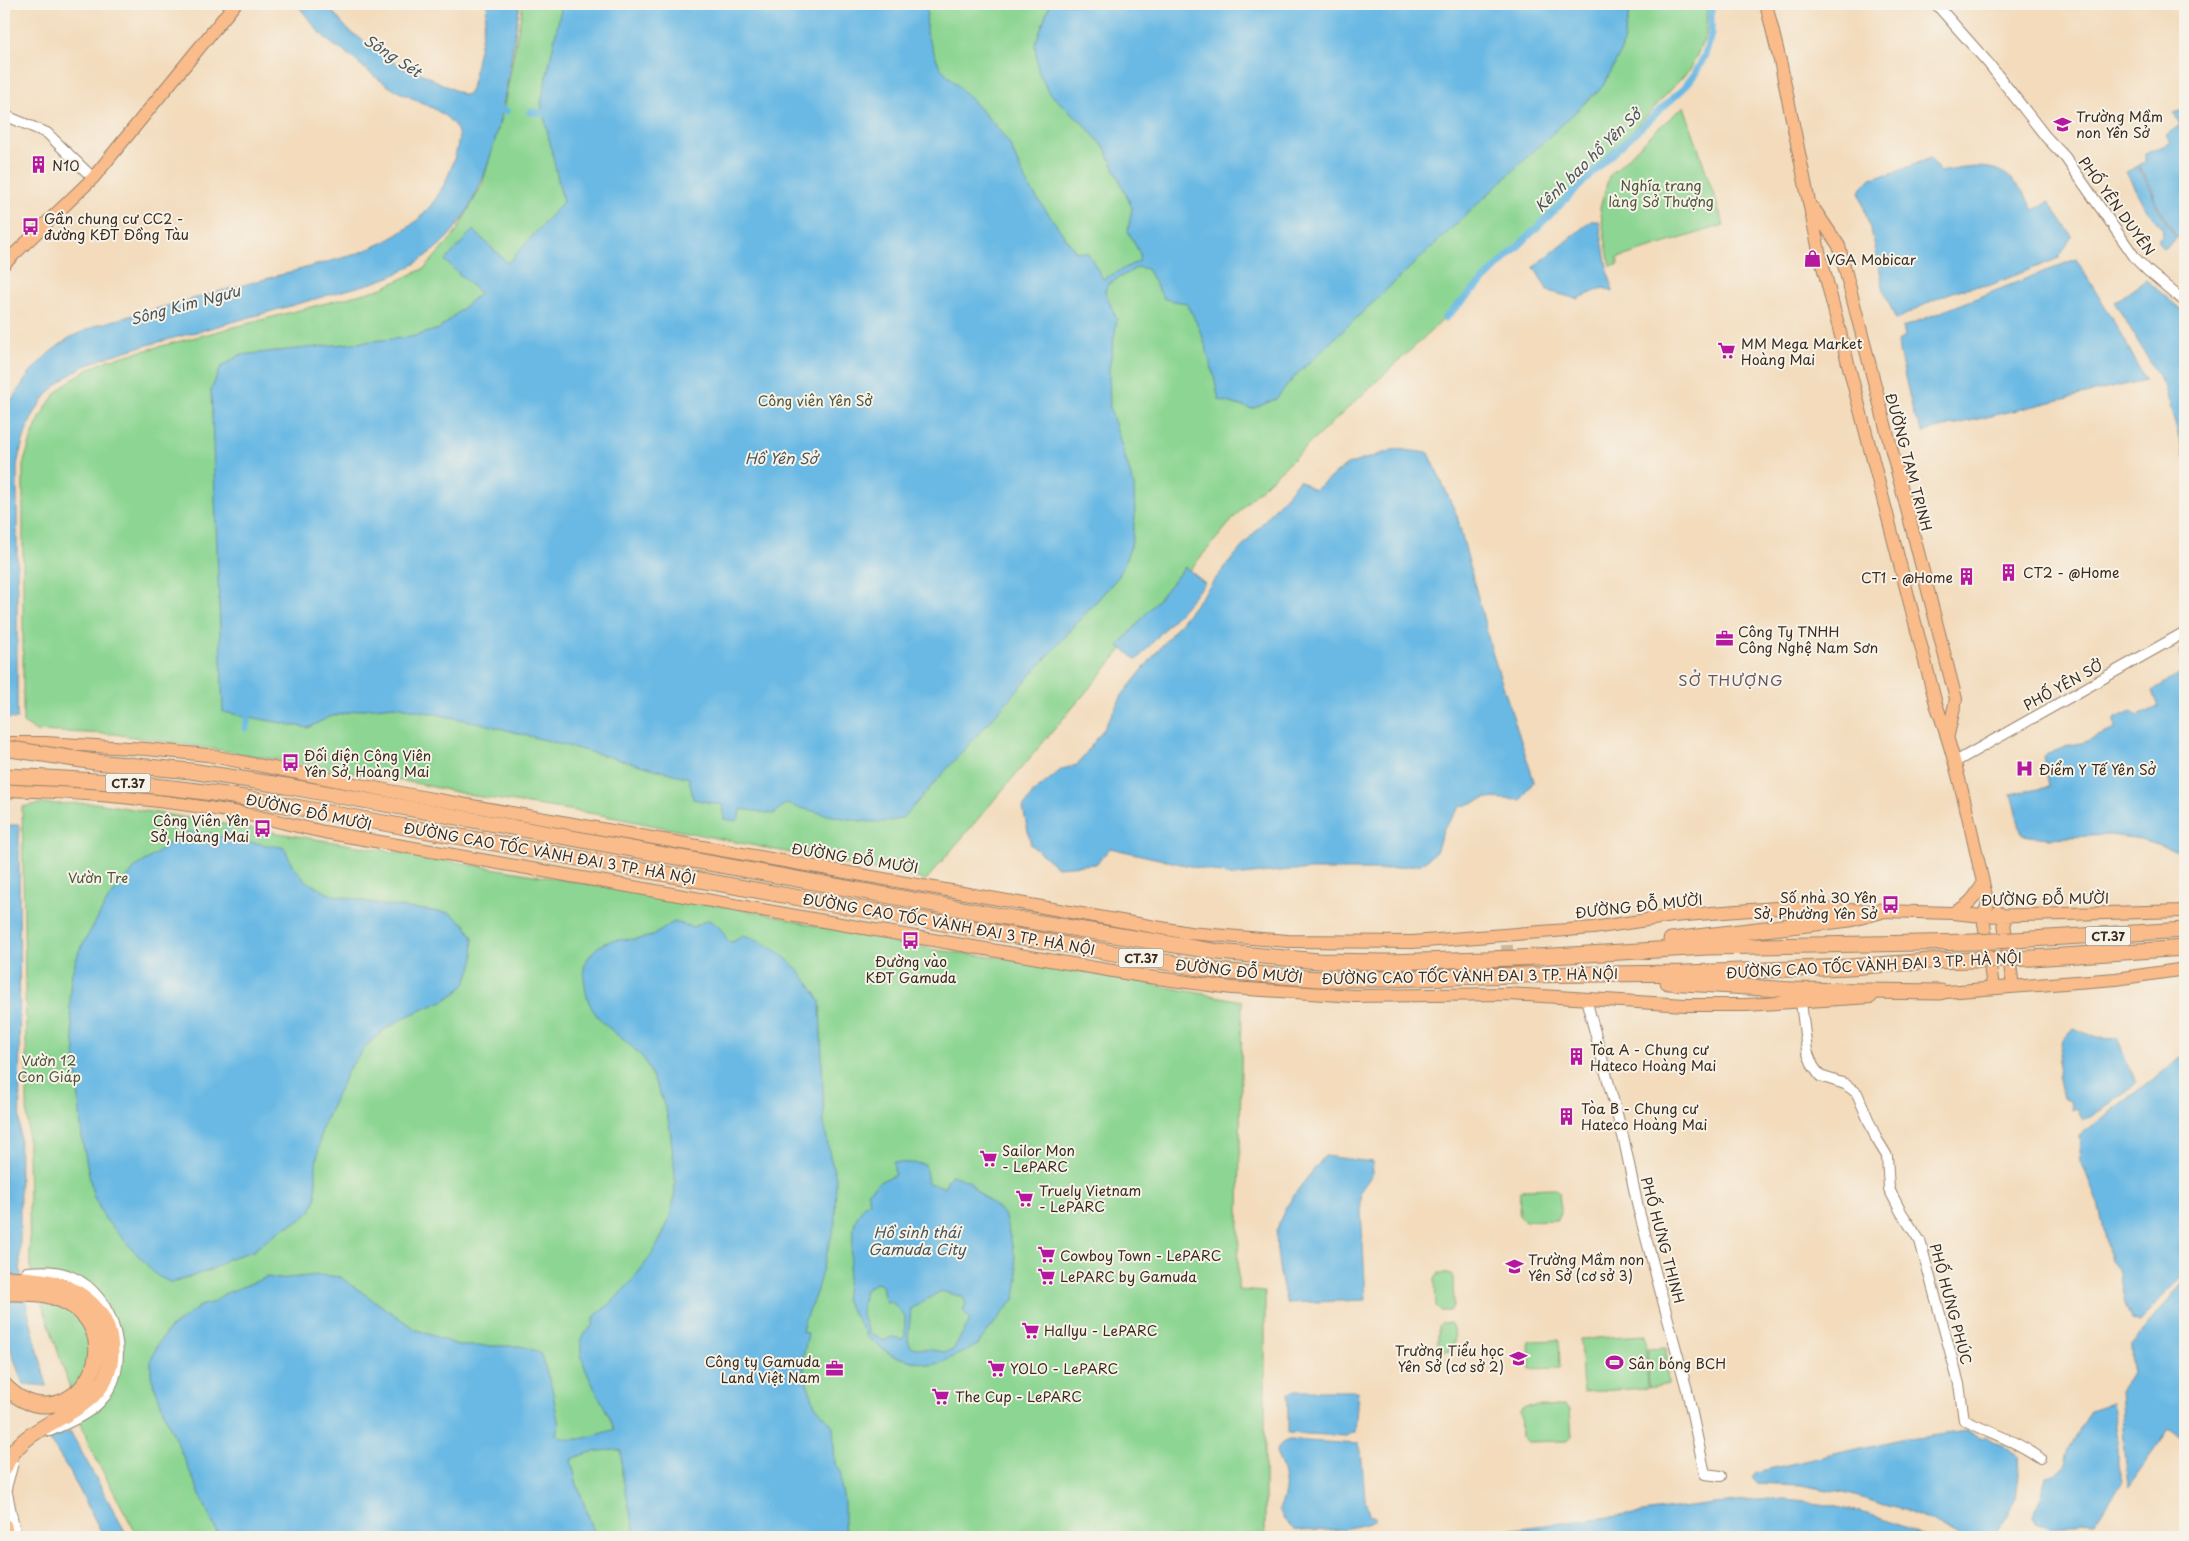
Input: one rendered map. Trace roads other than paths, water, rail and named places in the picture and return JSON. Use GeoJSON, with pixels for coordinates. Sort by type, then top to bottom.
{"type":"FeatureCollection","features":[{"type":"Feature","properties":{"kind":"highway"},"geometry":{"type":"LineString","coordinates":[[4,748],[94,754]]}},
{"type":"Feature","properties":{"kind":"highway","name":"CT.37"},"geometry":{"type":"LineString","coordinates":[[4,758],[94,754]]}},
{"type":"Feature","properties":{"kind":"highway","name":"ĐƯỜNG CAO TỐC VÀNH ĐAI 3 TP. HÀ NỘI"},"geometry":{"type":"LineString","coordinates":[[94,754],[321,792],[1017,919],[1218,952],[1319,961],[1386,962],[1708,947],[1975,942],[2185,930]]}},
{"type":"Feature","properties":{"kind":"highway","name":"CT.37"},"geometry":{"type":"LineString","coordinates":[[4,776],[93,780],[188,788],[251,798]]}},
{"type":"Feature","properties":{"kind":"highway"},"geometry":{"type":"LineString","coordinates":[[5,790],[93,786],[229,799],[251,798]]}},
{"type":"Feature","properties":{"kind":"highway","name":"ĐƯỜNG CAO TỐC VÀNH ĐAI 3 TP. HÀ NỘI"},"geometry":{"type":"LineString","coordinates":[[251,798],[1216,971],[1319,979],[1686,973],[2032,958],[2185,948]]}},
{"type":"Feature","properties":{"kind":"highway"},"geometry":{"type":"LineString","coordinates":[[1584,954],[1626,946],[1717,934],[1850,919],[1880,912]]}},
{"type":"Feature","properties":{"kind":"highway"},"geometry":{"type":"LineString","coordinates":[[1569,974],[1793,990],[1941,992]]}},
{"type":"Feature","properties":{"kind":"highway"},"geometry":{"type":"LineString","coordinates":[[4,1273],[25,1272]]}},
{"type":"Feature","properties":{"kind":"highway"},"geometry":{"type":"LineString","coordinates":[[4,1278],[48,1280],[81,1313],[94,1334],[96,1359],[93,1372],[88,1381],[81,1390],[66,1400],[40,1404],[23,1399],[4,1385]]}},
{"type":"Feature","properties":{"kind":"highway"},"geometry":{"type":"LineString","coordinates":[[4,1293],[61,1292],[79,1294],[92,1304],[108,1329],[111,1344],[107,1375],[100,1387],[81,1407],[45,1425],[27,1437],[12,1452],[4,1469]]}},
{"type":"Feature","properties":{"kind":"highway"},"geometry":{"type":"LineString","coordinates":[[4,1526],[6,1537]]}},
{"type":"Feature","properties":{"kind":"main road"},"geometry":{"type":"LineString","coordinates":[[4,264],[93,178],[235,4]]}},
{"type":"Feature","properties":{"kind":"main road","name":"ĐƯỜNG TAM TRINH"},"geometry":{"type":"LineString","coordinates":[[1766,4],[1819,251],[1849,373],[1936,704],[1948,736],[1970,817],[1988,904]]}},
{"type":"Feature","properties":{"kind":"main road","name":"ĐƯỜNG TAM TRINH"},"geometry":{"type":"LineString","coordinates":[[1810,203],[1839,246],[1868,368],[1956,699],[1948,736]]}},
{"type":"Feature","properties":{"kind":"main road"},"geometry":{"type":"LineString","coordinates":[[1922,648],[1941,643]]}},
{"type":"Feature","properties":{"kind":"main road"},"geometry":{"type":"LineString","coordinates":[[4,734],[28,743]]}},
{"type":"Feature","properties":{"kind":"main road","name":"ĐƯỜNG ĐỖ MƯỜI"},"geometry":{"type":"LineString","coordinates":[[4,743],[28,743],[94,754],[146,749],[207,756],[416,796],[1189,933],[1288,942],[1356,943],[1507,939],[1673,916],[1776,908],[1952,913],[1983,916],[2185,911]]}},
{"type":"Feature","properties":{"kind":"main road"},"geometry":{"type":"LineString","coordinates":[[94,754],[89,756],[85,769],[88,785],[94,794]]}},
{"type":"Feature","properties":{"kind":"main road","name":"ĐƯỜNG ĐỖ MƯỜI"},"geometry":{"type":"LineString","coordinates":[[5,790],[94,794],[240,813],[324,832],[1151,977],[1276,992],[1354,996],[1509,994],[1685,1005],[1801,1002],[1941,992],[2116,979],[2185,969]]}},
{"type":"Feature","properties":{"kind":"main road"},"geometry":{"type":"LineString","coordinates":[[1952,913],[1963,909],[1977,894],[1983,882]]}},
{"type":"Feature","properties":{"kind":"main road"},"geometry":{"type":"LineString","coordinates":[[1993,988],[1983,916],[1988,904],[2003,916],[2013,986]]}},
{"type":"Feature","properties":{"kind":"main road"},"geometry":{"type":"LineString","coordinates":[[1508,981],[1509,994]]}},
{"type":"Feature","properties":{"kind":"street","name":"PHỐ YÊN DUYÊN"},"geometry":{"type":"LineString","coordinates":[[1936,4],[1989,64],[2046,137],[2065,157],[2136,259],[2185,302]]}},
{"type":"Feature","properties":{"kind":"street"},"geometry":{"type":"LineString","coordinates":[[4,115],[47,133],[93,178]]}},
{"type":"Feature","properties":{"kind":"street","name":"PHỐ YÊN SỞ"},"geometry":{"type":"LineString","coordinates":[[1955,762],[2185,632]]}},
{"type":"Feature","properties":{"kind":"street","name":"PHỐ HƯNG THỊNH"},"geometry":{"type":"LineString","coordinates":[[1586,999],[1624,1140],[1638,1208],[1687,1390],[1705,1474],[1721,1476]]}},
{"type":"Feature","properties":{"kind":"street","name":"PHỐ HƯNG PHÚC"},"geometry":{"type":"LineString","coordinates":[[1801,1002],[1808,1051],[1814,1066],[1820,1076],[1845,1084],[1856,1093],[1873,1131],[1887,1156],[1889,1189],[1920,1241],[1958,1384],[1964,1420],[2026,1447],[2040,1458]]}},
{"type":"Feature","properties":{"kind":"street"},"geometry":{"type":"LineString","coordinates":[[16,1537],[6,1488],[13,1463],[28,1445],[39,1436],[79,1417],[100,1402],[114,1380],[118,1357],[116,1331],[109,1313],[86,1284],[72,1276],[50,1271],[25,1272]]}},
{"type":"Feature","properties":{"kind":"water","name":"Sông Kim Ngưu"},"geometry":{"type":"Polygon","coordinates":[[[297,4],[326,4],[348,30],[404,69],[417,71],[464,95],[468,94],[471,89],[488,4],[520,4],[500,118],[484,175],[473,200],[448,237],[412,266],[396,274],[369,284],[111,356],[80,369],[53,388],[42,401],[29,424],[17,465],[17,719],[4,718],[4,403],[13,398],[31,371],[49,353],[69,338],[97,325],[353,255],[372,248],[404,230],[418,219],[430,207],[448,176],[455,156],[458,139],[458,132],[453,124],[431,107],[395,90],[381,81],[335,46],[317,30],[297,4]]]}},
{"type":"Feature","properties":{"kind":"water","name":"Hồ Yên Sở"},"geometry":{"type":"Polygon","coordinates":[[[562,4],[927,4],[926,33],[940,67],[995,125],[1009,143],[1027,184],[1075,251],[1088,253],[1103,279],[1139,261],[1140,254],[1128,231],[1132,208],[1106,150],[1083,123],[1048,92],[1038,70],[1035,44],[1050,4],[1631,4],[1621,52],[1603,86],[1298,373],[1276,399],[1252,409],[1219,400],[1207,350],[1198,326],[1186,303],[1164,299],[1147,269],[1138,267],[1108,284],[1105,291],[1117,320],[1109,370],[1110,408],[1134,486],[1135,517],[1131,546],[1119,576],[903,817],[886,822],[872,822],[842,818],[785,804],[774,814],[742,809],[737,821],[724,819],[723,805],[693,799],[689,778],[480,723],[395,706],[363,709],[329,717],[308,728],[223,712],[211,390],[221,367],[240,355],[411,337],[439,329],[480,293],[445,261],[473,230],[508,263],[563,202],[541,103],[562,4]]]}},
{"type":"Feature","properties":{"kind":"water"},"geometry":{"type":"Polygon","coordinates":[[[2185,103],[2185,234],[2177,238],[2155,200],[2153,191],[2139,165],[2145,162],[2145,154],[2170,143],[2166,135],[2180,125],[2174,113],[2184,110],[2183,104],[2185,103]]]}},
{"type":"Feature","properties":{"kind":"water"},"geometry":{"type":"Polygon","coordinates":[[[1930,158],[1940,172],[1984,167],[2006,175],[2025,194],[2034,210],[2049,202],[2072,236],[2059,258],[1988,286],[1965,288],[1953,292],[1896,320],[1884,291],[1874,242],[1859,191],[1871,178],[1896,172],[1930,158]]]}},
{"type":"Feature","properties":{"kind":"water"},"geometry":{"type":"Polygon","coordinates":[[[2138,166],[2152,192],[2154,201],[2176,239],[2163,249],[2157,240],[2162,236],[2163,230],[2144,206],[2126,172],[2138,166]]]}},
{"type":"Feature","properties":{"kind":"water"},"geometry":{"type":"Polygon","coordinates":[[[1591,221],[1599,221],[1613,291],[1603,288],[1577,299],[1548,291],[1534,267],[1591,221]]]}},
{"type":"Feature","properties":{"kind":"water"},"geometry":{"type":"Polygon","coordinates":[[[2076,259],[2123,337],[2145,380],[1923,432],[1914,416],[1899,351],[1898,341],[1905,336],[1903,327],[2076,259]]]}},
{"type":"Feature","properties":{"kind":"water"},"geometry":{"type":"Polygon","coordinates":[[[2146,280],[2185,313],[2185,460],[2165,388],[2115,302],[2146,280]]]}},
{"type":"Feature","properties":{"kind":"water"},"geometry":{"type":"Polygon","coordinates":[[[1396,449],[1429,453],[1457,516],[1492,652],[1534,781],[1521,800],[1487,798],[1460,807],[1444,828],[1436,852],[1421,864],[1380,870],[1289,870],[1234,876],[1110,848],[1096,864],[1057,867],[1031,845],[1023,808],[1034,792],[1062,769],[1077,765],[1103,730],[1123,694],[1226,566],[1299,480],[1314,490],[1347,465],[1396,449]]]}},
{"type":"Feature","properties":{"kind":"water"},"geometry":{"type":"Polygon","coordinates":[[[1185,567],[1205,583],[1137,660],[1119,646],[1185,567]]]}},
{"type":"Feature","properties":{"kind":"water"},"geometry":{"type":"Polygon","coordinates":[[[2185,646],[2185,670],[2179,651],[2185,646]]]}},
{"type":"Feature","properties":{"kind":"water"},"geometry":{"type":"Polygon","coordinates":[[[2185,670],[2185,853],[2134,838],[2109,835],[2048,838],[2022,835],[2011,794],[2049,787],[2043,756],[2070,745],[2082,743],[2115,729],[2114,719],[2131,711],[2138,716],[2158,707],[2152,691],[2185,670]]]}},
{"type":"Feature","properties":{"kind":"water"},"geometry":{"type":"Polygon","coordinates":[[[4,825],[19,825],[20,1269],[27,1308],[47,1386],[23,1384],[9,1345],[4,1320],[4,825]]]}},
{"type":"Feature","properties":{"kind":"water"},"geometry":{"type":"Polygon","coordinates":[[[190,832],[211,833],[223,838],[281,847],[285,849],[292,865],[305,880],[329,894],[383,905],[450,913],[465,924],[473,938],[474,959],[466,983],[457,992],[445,1000],[403,1018],[384,1030],[367,1045],[348,1070],[322,1128],[316,1165],[316,1199],[311,1211],[302,1219],[279,1231],[253,1251],[227,1259],[213,1269],[172,1283],[157,1276],[105,1219],[93,1195],[82,1139],[70,1007],[70,988],[72,973],[79,951],[108,900],[136,867],[157,853],[174,838],[190,832]]]}},
{"type":"Feature","properties":{"kind":"water"},"geometry":{"type":"Polygon","coordinates":[[[708,920],[719,927],[729,942],[735,941],[742,936],[767,945],[778,952],[806,979],[820,1001],[824,1122],[836,1177],[835,1223],[816,1293],[805,1319],[802,1332],[808,1333],[803,1358],[805,1377],[815,1405],[833,1426],[835,1464],[841,1472],[844,1525],[847,1537],[636,1537],[622,1475],[621,1450],[589,1453],[571,1460],[577,1484],[596,1537],[219,1537],[166,1418],[151,1376],[151,1359],[159,1342],[169,1329],[200,1306],[214,1302],[224,1294],[267,1277],[278,1279],[319,1275],[340,1277],[415,1329],[461,1346],[520,1346],[537,1351],[541,1355],[552,1388],[559,1426],[556,1434],[562,1438],[577,1439],[614,1430],[588,1376],[581,1347],[584,1335],[593,1326],[593,1318],[613,1301],[652,1254],[671,1213],[675,1190],[675,1176],[670,1129],[657,1086],[643,1058],[607,1026],[592,1009],[585,986],[584,967],[587,960],[601,945],[616,940],[651,936],[674,922],[693,927],[708,920]]]}},
{"type":"Feature","properties":{"kind":"water"},"geometry":{"type":"Polygon","coordinates":[[[2074,1028],[2096,1038],[2118,1039],[2137,1083],[2101,1110],[2083,1120],[2077,1108],[2072,1110],[2070,1101],[2063,1098],[2058,1076],[2063,1040],[2074,1028]]]}},
{"type":"Feature","properties":{"kind":"water"},"geometry":{"type":"Polygon","coordinates":[[[2185,1055],[2185,1272],[2139,1323],[2131,1320],[2125,1304],[2118,1269],[2111,1261],[2098,1203],[2081,1161],[2079,1136],[2185,1055]]]}},
{"type":"Feature","properties":{"kind":"water"},"geometry":{"type":"Polygon","coordinates":[[[1325,1156],[1372,1162],[1373,1173],[1360,1192],[1366,1300],[1287,1303],[1279,1266],[1277,1230],[1280,1220],[1291,1200],[1325,1156]]]}},
{"type":"Feature","properties":{"kind":"water","name":"Hồ sinh thái Gamuda City"},"geometry":{"type":"Polygon","coordinates":[[[893,1162],[925,1164],[928,1183],[944,1187],[951,1175],[969,1181],[976,1190],[1004,1214],[1015,1256],[1018,1277],[1015,1298],[976,1346],[941,1363],[929,1365],[893,1356],[868,1338],[845,1300],[855,1221],[864,1205],[870,1202],[867,1192],[881,1181],[895,1175],[893,1162]],[[875,1283],[865,1290],[861,1314],[869,1333],[884,1341],[892,1337],[902,1339],[905,1336],[905,1317],[893,1303],[887,1302],[882,1285],[875,1283]],[[941,1291],[911,1309],[908,1341],[911,1347],[945,1352],[953,1350],[970,1320],[963,1310],[966,1304],[963,1297],[941,1291]]]}},
{"type":"Feature","properties":{"kind":"water"},"geometry":{"type":"Polygon","coordinates":[[[2185,1279],[2185,1441],[2169,1429],[2128,1487],[2120,1393],[2132,1372],[2131,1346],[2185,1279]]]}},
{"type":"Feature","properties":{"kind":"water"},"geometry":{"type":"Polygon","coordinates":[[[1296,1391],[1358,1391],[1355,1432],[1346,1436],[1288,1433],[1288,1393],[1296,1391]]]}},
{"type":"Feature","properties":{"kind":"water"},"geometry":{"type":"Polygon","coordinates":[[[2111,1403],[2118,1437],[2118,1466],[2122,1481],[2094,1523],[2082,1522],[2051,1528],[2035,1523],[2033,1516],[2041,1499],[2046,1476],[2055,1474],[2065,1464],[2068,1451],[2090,1410],[2111,1403]]]}},
{"type":"Feature","properties":{"kind":"water"},"geometry":{"type":"Polygon","coordinates":[[[70,1431],[128,1537],[104,1537],[70,1472],[49,1439],[70,1431]]]}},
{"type":"Feature","properties":{"kind":"water"},"geometry":{"type":"Polygon","coordinates":[[[1966,1431],[1982,1438],[1985,1435],[2018,1456],[2019,1475],[2016,1499],[1993,1537],[1960,1537],[1937,1524],[1903,1510],[1848,1494],[1801,1485],[1756,1483],[1752,1477],[1756,1472],[1905,1438],[1966,1431]]]}},
{"type":"Feature","properties":{"kind":"water"},"geometry":{"type":"Polygon","coordinates":[[[1288,1440],[1359,1444],[1365,1498],[1369,1515],[1375,1517],[1374,1521],[1335,1530],[1294,1530],[1284,1520],[1279,1509],[1284,1494],[1285,1480],[1276,1452],[1281,1444],[1288,1440]]]}},
{"type":"Feature","properties":{"kind":"water"},"geometry":{"type":"Polygon","coordinates":[[[1769,1499],[1789,1500],[1849,1510],[1888,1521],[1925,1537],[1450,1537],[1714,1504],[1769,1499]]]}},
{"type":"Feature","properties":{"kind":"waterway","name":"Kênh bao hồ Yên Sở"},"geometry":{"type":"LineString","coordinates":[[1445,318],[1610,156],[1684,88],[1695,74],[1705,55],[1711,34],[1711,4]]}},
{"type":"Feature","properties":{"kind":"waterway"},"geometry":{"type":"LineString","coordinates":[[493,110],[506,111]]}},
{"type":"Feature","properties":{"kind":"waterway"},"geometry":{"type":"LineString","coordinates":[[530,112],[544,113]]}},
{"type":"Feature","properties":{"kind":"waterway"},"geometry":{"type":"LineString","coordinates":[[246,728],[248,716]]}},
{"type":"Feature","properties":{"kind":"waterway"},"geometry":{"type":"LineString","coordinates":[[225,838],[226,833]]}},
{"type":"Feature","properties":{"kind":"tunnel"},"geometry":{"type":"LineString","coordinates":[[1507,945],[1508,981]]}},
{"type":"Feature","properties":{"kind":"place","name":"Trường Mầm non Yên Sở"},"geometry":{"type":"Point","coordinates":[2062,124]}},
{"type":"Feature","properties":{"kind":"place","name":"N10"},"geometry":{"type":"Point","coordinates":[38,165]}},
{"type":"Feature","properties":{"kind":"place","name":"Gần chung cư CC2 - đường KĐT Đồng Tàu"},"geometry":{"type":"Point","coordinates":[30,226]}},
{"type":"Feature","properties":{"kind":"place","name":"VGA Mobicar"},"geometry":{"type":"Point","coordinates":[1812,259]}},
{"type":"Feature","properties":{"kind":"place","name":"MM Mega Market Hoàng Mai"},"geometry":{"type":"Point","coordinates":[1727,351]}},
{"type":"Feature","properties":{"kind":"place","name":"CT2 - @Home"},"geometry":{"type":"Point","coordinates":[2009,572]}},
{"type":"Feature","properties":{"kind":"place","name":"CT1 - @Home"},"geometry":{"type":"Point","coordinates":[1967,577]}},
{"type":"Feature","properties":{"kind":"place","name":"Công Ty TNHH Công Nghệ Nam Sơn"},"geometry":{"type":"Point","coordinates":[1724,639]}},
{"type":"Feature","properties":{"kind":"place","name":"Đối diện Công Viên Yên Sở, Hoàng Mai"},"geometry":{"type":"Point","coordinates":[290,763]}},
{"type":"Feature","properties":{"kind":"place","name":"Điểm Y Tế Yên Sở"},"geometry":{"type":"Point","coordinates":[2025,769]}},
{"type":"Feature","properties":{"kind":"place","name":"Công Viên Yên Sở, Hoàng Mai"},"geometry":{"type":"Point","coordinates":[263,828]}},
{"type":"Feature","properties":{"kind":"place","name":"Số nhà 30 Yên Sở, Phường Yên Sở"},"geometry":{"type":"Point","coordinates":[1891,905]}},
{"type":"Feature","properties":{"kind":"place","name":"Đường vào KĐT Gamuda"},"geometry":{"type":"Point","coordinates":[911,941]}},
{"type":"Feature","properties":{"kind":"place","name":"Tòa A - Chung cư Hateco Hoàng Mai"},"geometry":{"type":"Point","coordinates":[1576,1057]}},
{"type":"Feature","properties":{"kind":"place","name":"Tòa B - Chung cư Hateco Hoàng Mai"},"geometry":{"type":"Point","coordinates":[1567,1116]}},
{"type":"Feature","properties":{"kind":"place","name":"Sailor Mon - LePARC"},"geometry":{"type":"Point","coordinates":[988,1158]}},
{"type":"Feature","properties":{"kind":"place","name":"Truely Vietnam - LePARC"},"geometry":{"type":"Point","coordinates":[1025,1198]}},
{"type":"Feature","properties":{"kind":"place","name":"Cowboy Town - LePARC"},"geometry":{"type":"Point","coordinates":[1046,1255]}},
{"type":"Feature","properties":{"kind":"place","name":"Trường Mầm non Yên Sở (cơ sở 3)"},"geometry":{"type":"Point","coordinates":[1514,1267]}},
{"type":"Feature","properties":{"kind":"place","name":"LePARC by Gamuda"},"geometry":{"type":"Point","coordinates":[1046,1276]}},
{"type":"Feature","properties":{"kind":"place","name":"Hallyu - LePARC"},"geometry":{"type":"Point","coordinates":[1030,1330]}},
{"type":"Feature","properties":{"kind":"place","name":"Trường Tiểu học Yên Sở (cơ sở 2)"},"geometry":{"type":"Point","coordinates":[1518,1358]}},
{"type":"Feature","properties":{"kind":"place","name":"Sân bóng BCH"},"geometry":{"type":"Point","coordinates":[1614,1363]}},
{"type":"Feature","properties":{"kind":"place","name":"YOLO - LePARC"},"geometry":{"type":"Point","coordinates":[996,1368]}},
{"type":"Feature","properties":{"kind":"place","name":"Công ty Gamuda Land Việt Nam"},"geometry":{"type":"Point","coordinates":[834,1369]}},
{"type":"Feature","properties":{"kind":"place","name":"The Cup - LePARC"},"geometry":{"type":"Point","coordinates":[941,1396]}},
{"type":"Feature","properties":{"kind":"district","name":"SỞ THƯỢNG"},"geometry":{"type":"Point","coordinates":[1731,679]}},
{"type":"Feature","properties":{"kind":"water label","name":"Sông Sét"},"geometry":{"type":"Point","coordinates":[393,55]}},
{"type":"Feature","properties":{"kind":"park label","name":"Nghĩa trang làng Sở Thượng"},"geometry":{"type":"Point","coordinates":[1661,194]}},
{"type":"Feature","properties":{"kind":"park label","name":"Công viên Yên Sở"},"geometry":{"type":"Point","coordinates":[815,400]}},
{"type":"Feature","properties":{"kind":"park label","name":"Vườn Tre"},"geometry":{"type":"Point","coordinates":[98,877]}},
{"type":"Feature","properties":{"kind":"park label","name":"Vườn 12 Con Giáp"},"geometry":{"type":"Point","coordinates":[49,1068]}}]}
